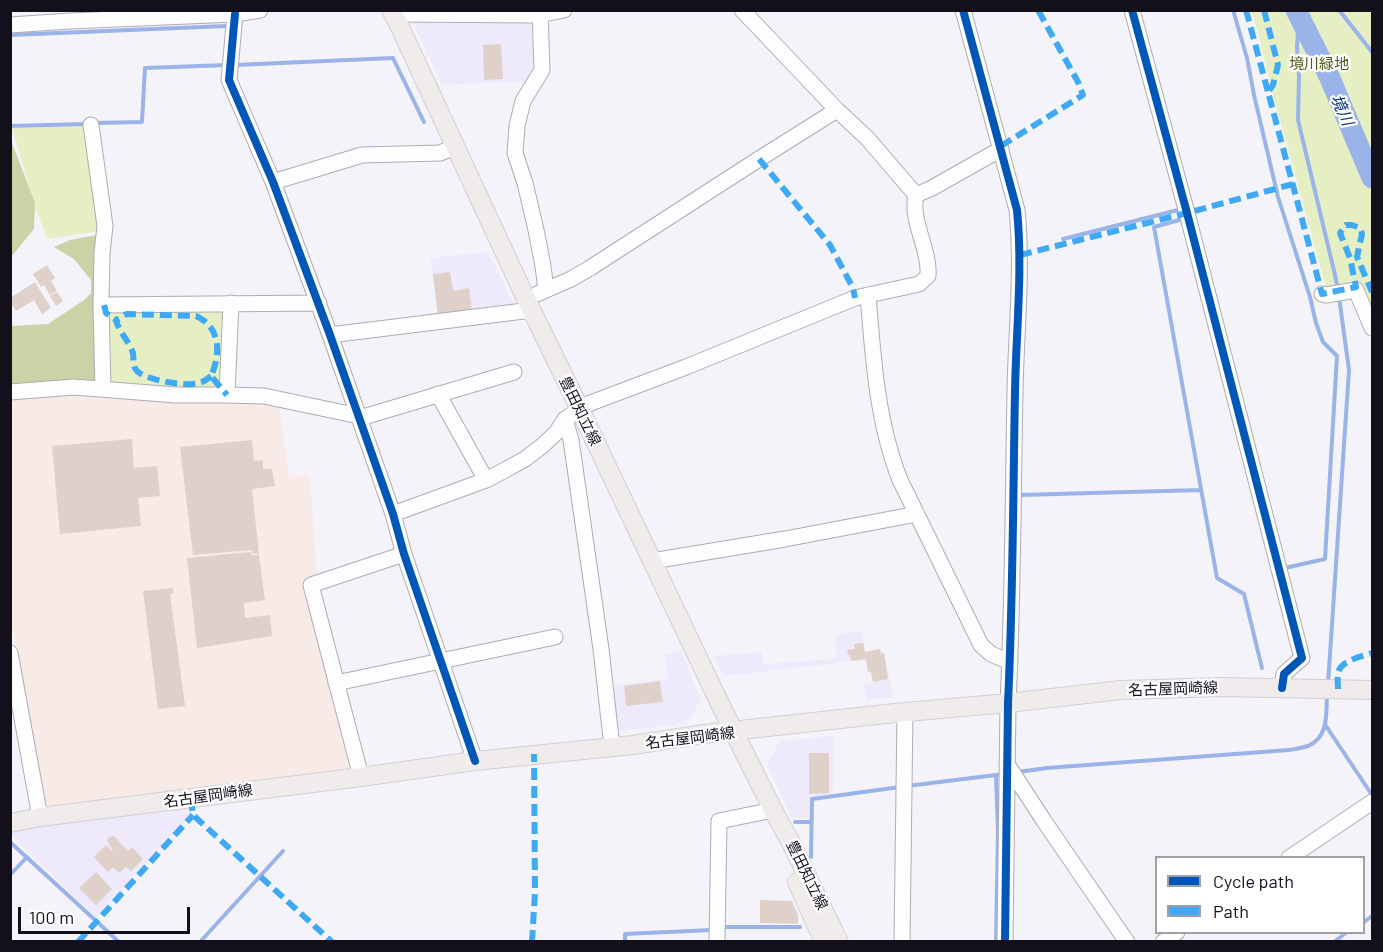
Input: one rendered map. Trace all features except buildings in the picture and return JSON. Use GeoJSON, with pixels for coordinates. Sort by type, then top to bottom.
{"type":"FeatureCollection","features":[{"type":"Feature","properties":{"kind":"main road","name":"豊田知立線"},"geometry":{"type":"LineString","coordinates":[[392,12],[529,305],[572,414],[652,561],[721,706],[839,942]]}},
{"type":"Feature","properties":{"kind":"main road","name":"名古屋岡崎線"},"geometry":{"type":"LineString","coordinates":[[10,823],[475,761],[612,747],[765,727],[1121,690],[1222,687],[1372,690]]}},
{"type":"Feature","properties":{"kind":"main road","name":"豊田知立線"},"geometry":{"type":"LineString","coordinates":[[773,810],[780,845],[824,942]]}},
{"type":"Feature","properties":{"kind":"street"},"geometry":{"type":"LineString","coordinates":[[10,25],[235,14],[260,10]]}},
{"type":"Feature","properties":{"kind":"street"},"geometry":{"type":"LineString","coordinates":[[392,12],[539,13],[564,10]]}},
{"type":"Feature","properties":{"kind":"street"},"geometry":{"type":"LineString","coordinates":[[742,10],[837,110],[867,138],[916,195]]}},
{"type":"Feature","properties":{"kind":"street"},"geometry":{"type":"LineString","coordinates":[[963,10],[1017,210],[1020,255],[1008,703],[1005,942]]}},
{"type":"Feature","properties":{"kind":"street"},"geometry":{"type":"LineString","coordinates":[[1132,10],[1302,658],[1284,674],[1282,688]]}},
{"type":"Feature","properties":{"kind":"street"},"geometry":{"type":"LineString","coordinates":[[539,13],[542,70],[523,101],[516,126],[515,153],[536,230],[546,290]]}},
{"type":"Feature","properties":{"kind":"street"},"geometry":{"type":"LineString","coordinates":[[235,14],[229,80],[273,182],[319,303],[393,514],[404,554],[475,761]]}},
{"type":"Feature","properties":{"kind":"street"},"geometry":{"type":"LineString","coordinates":[[330,335],[529,305],[546,290],[581,274],[837,110]]}},
{"type":"Feature","properties":{"kind":"street"},"geometry":{"type":"LineString","coordinates":[[91,125],[105,226],[102,254],[103,390]]}},
{"type":"Feature","properties":{"kind":"street"},"geometry":{"type":"LineString","coordinates":[[273,182],[362,155],[440,153],[455,147]]}},
{"type":"Feature","properties":{"kind":"street"},"geometry":{"type":"LineString","coordinates":[[916,195],[1001,149]]}},
{"type":"Feature","properties":{"kind":"street"},"geometry":{"type":"LineString","coordinates":[[393,514],[486,480],[525,459],[556,433],[572,414],[618,392],[686,367],[855,298],[919,284],[928,276],[929,263],[918,226],[914,204],[916,195]]}},
{"type":"Feature","properties":{"kind":"street"},"geometry":{"type":"LineString","coordinates":[[1324,294],[1356,290],[1372,328]]}},
{"type":"Feature","properties":{"kind":"street"},"geometry":{"type":"LineString","coordinates":[[868,295],[874,366],[885,430],[900,480],[981,645],[991,654],[1010,662]]}},
{"type":"Feature","properties":{"kind":"street"},"geometry":{"type":"LineString","coordinates":[[227,394],[231,303]]}},
{"type":"Feature","properties":{"kind":"street"},"geometry":{"type":"LineString","coordinates":[[102,305],[319,303]]}},
{"type":"Feature","properties":{"kind":"street"},"geometry":{"type":"LineString","coordinates":[[10,392],[74,387],[176,396],[227,394],[264,396],[359,417],[513,372]]}},
{"type":"Feature","properties":{"kind":"street"},"geometry":{"type":"LineString","coordinates":[[438,394],[486,480]]}},
{"type":"Feature","properties":{"kind":"street"},"geometry":{"type":"LineString","coordinates":[[572,414],[571,440],[601,649],[612,747]]}},
{"type":"Feature","properties":{"kind":"street"},"geometry":{"type":"LineString","coordinates":[[652,561],[917,514]]}},
{"type":"Feature","properties":{"kind":"street"},"geometry":{"type":"LineString","coordinates":[[361,777],[311,585],[404,554]]}},
{"type":"Feature","properties":{"kind":"street"},"geometry":{"type":"LineString","coordinates":[[336,683],[555,638]]}},
{"type":"Feature","properties":{"kind":"street"},"geometry":{"type":"LineString","coordinates":[[10,653],[39,818]]}},
{"type":"Feature","properties":{"kind":"street"},"geometry":{"type":"LineString","coordinates":[[902,942],[904,712]]}},
{"type":"Feature","properties":{"kind":"street"},"geometry":{"type":"LineString","coordinates":[[1007,764],[1127,942]]}},
{"type":"Feature","properties":{"kind":"street"},"geometry":{"type":"LineString","coordinates":[[1293,856],[1372,802]]}},
{"type":"Feature","properties":{"kind":"street"},"geometry":{"type":"LineString","coordinates":[[717,942],[719,821],[773,810]]}},
{"type":"Feature","properties":{"kind":"shaded area"},"geometry":{"type":"Polygon","coordinates":[[[411,18],[537,18],[539,69],[531,81],[442,85],[411,18]]]}},
{"type":"Feature","properties":{"kind":"shaded area"},"geometry":{"type":"Polygon","coordinates":[[[488,252],[515,307],[438,317],[430,258],[488,252]]]}},
{"type":"Feature","properties":{"kind":"shaded area"},"geometry":{"type":"Polygon","coordinates":[[[87,393],[279,405],[289,476],[310,476],[317,576],[306,580],[355,773],[54,807],[41,798],[11,620],[10,400],[87,393]]]}},
{"type":"Feature","properties":{"kind":"shaded area"},"geometry":{"type":"Polygon","coordinates":[[[862,631],[865,652],[880,649],[881,653],[884,652],[893,697],[867,700],[863,685],[873,682],[866,660],[724,676],[713,656],[762,652],[763,664],[833,659],[837,655],[835,639],[837,634],[862,631]]]}},
{"type":"Feature","properties":{"kind":"shaded area"},"geometry":{"type":"Polygon","coordinates":[[[681,651],[701,700],[686,724],[615,731],[610,686],[668,679],[665,654],[681,651]]]}},
{"type":"Feature","properties":{"kind":"shaded area"},"geometry":{"type":"Polygon","coordinates":[[[834,736],[833,794],[810,797],[808,818],[792,819],[767,765],[780,741],[834,736]]]}},
{"type":"Feature","properties":{"kind":"shaded area"},"geometry":{"type":"Polygon","coordinates":[[[188,806],[192,812],[96,917],[11,836],[10,829],[188,806]]]}},
{"type":"Feature","properties":{"kind":"green space","name":"境川緑地"},"geometry":{"type":"Polygon","coordinates":[[[1251,11],[1372,11],[1372,309],[1360,282],[1326,287],[1251,11]]]}},
{"type":"Feature","properties":{"kind":"green space"},"geometry":{"type":"Polygon","coordinates":[[[88,126],[101,231],[47,239],[12,128],[88,126]]]}},
{"type":"Feature","properties":{"kind":"green space"},"geometry":{"type":"Polygon","coordinates":[[[10,138],[35,203],[34,229],[11,257],[10,138]]]}},
{"type":"Feature","properties":{"kind":"green space"},"geometry":{"type":"Polygon","coordinates":[[[97,235],[99,382],[11,386],[11,326],[48,324],[91,293],[91,280],[74,259],[54,247],[70,240],[97,235]]]}},
{"type":"Feature","properties":{"kind":"green space"},"geometry":{"type":"Polygon","coordinates":[[[229,305],[225,392],[107,387],[106,308],[229,305]]]}},
{"type":"Feature","properties":{"kind":"waterway"},"geometry":{"type":"LineString","coordinates":[[1233,10],[1247,58],[1278,197],[1323,342],[1337,356],[1325,559],[1285,568]]}},
{"type":"Feature","properties":{"kind":"waterway","name":"境川"},"geometry":{"type":"LineString","coordinates":[[1296,10],[1329,76],[1372,178]]}},
{"type":"Feature","properties":{"kind":"waterway"},"geometry":{"type":"LineString","coordinates":[[1339,10],[1372,52]]}},
{"type":"Feature","properties":{"kind":"waterway"},"geometry":{"type":"LineString","coordinates":[[1299,18],[1298,120],[1338,290]]}},
{"type":"Feature","properties":{"kind":"waterway"},"geometry":{"type":"LineString","coordinates":[[10,35],[226,26]]}},
{"type":"Feature","properties":{"kind":"waterway"},"geometry":{"type":"LineString","coordinates":[[235,65],[393,58],[424,122]]}},
{"type":"Feature","properties":{"kind":"waterway"},"geometry":{"type":"LineString","coordinates":[[94,123],[142,122],[145,68],[227,65]]}},
{"type":"Feature","properties":{"kind":"waterway"},"geometry":{"type":"LineString","coordinates":[[10,126],[86,124]]}},
{"type":"Feature","properties":{"kind":"waterway"},"geometry":{"type":"LineString","coordinates":[[1063,239],[1180,208]]}},
{"type":"Feature","properties":{"kind":"waterway"},"geometry":{"type":"LineString","coordinates":[[1183,219],[1154,227],[1217,578],[1244,594],[1262,668]]}},
{"type":"Feature","properties":{"kind":"waterway"},"geometry":{"type":"LineString","coordinates":[[1328,684],[1349,370],[1339,297]]}},
{"type":"Feature","properties":{"kind":"waterway"},"geometry":{"type":"LineString","coordinates":[[1020,495],[1201,490]]}},
{"type":"Feature","properties":{"kind":"waterway"},"geometry":{"type":"LineString","coordinates":[[1018,772],[1289,750],[1308,746],[1315,742],[1323,731],[1327,695]]}},
{"type":"Feature","properties":{"kind":"waterway"},"geometry":{"type":"LineString","coordinates":[[1326,726],[1372,795]]}},
{"type":"Feature","properties":{"kind":"waterway"},"geometry":{"type":"LineString","coordinates":[[996,942],[998,831],[996,775],[1002,774]]}},
{"type":"Feature","properties":{"kind":"waterway"},"geometry":{"type":"LineString","coordinates":[[907,786],[996,775]]}},
{"type":"Feature","properties":{"kind":"waterway"},"geometry":{"type":"LineString","coordinates":[[811,857],[812,799],[900,787]]}},
{"type":"Feature","properties":{"kind":"waterway"},"geometry":{"type":"LineString","coordinates":[[795,822],[811,822]]}},
{"type":"Feature","properties":{"kind":"waterway"},"geometry":{"type":"LineString","coordinates":[[10,842],[119,942]]}},
{"type":"Feature","properties":{"kind":"waterway"},"geometry":{"type":"LineString","coordinates":[[200,942],[283,851]]}},
{"type":"Feature","properties":{"kind":"waterway"},"geometry":{"type":"LineString","coordinates":[[10,875],[27,857]]}},
{"type":"Feature","properties":{"kind":"waterway"},"geometry":{"type":"LineString","coordinates":[[1365,921],[1372,916]]}},
{"type":"Feature","properties":{"kind":"waterway"},"geometry":{"type":"LineString","coordinates":[[722,927],[800,927]]}},
{"type":"Feature","properties":{"kind":"waterway"},"geometry":{"type":"LineString","coordinates":[[625,942],[625,934],[711,930]]}},
{"type":"Feature","properties":{"kind":"waterway"},"geometry":{"type":"LineString","coordinates":[[1334,942],[1344,934]]}},
{"type":"Feature","properties":{"kind":"marked path"},"geometry":{"type":"LineString","coordinates":[[1001,146],[1083,95],[1038,10]]}},
{"type":"Feature","properties":{"kind":"marked path"},"geometry":{"type":"LineString","coordinates":[[1246,10],[1268,92]]}},
{"type":"Feature","properties":{"kind":"marked path"},"geometry":{"type":"LineString","coordinates":[[1264,10],[1278,65],[1273,85],[1268,92],[1322,294],[1356,287],[1350,258],[1340,233],[1346,225],[1360,228],[1362,234],[1357,257],[1372,292]]}},
{"type":"Feature","properties":{"kind":"marked path"},"geometry":{"type":"LineString","coordinates":[[759,159],[830,245],[853,288],[855,298]]}},
{"type":"Feature","properties":{"kind":"marked path"},"geometry":{"type":"LineString","coordinates":[[1020,255],[1293,184]]}},
{"type":"Feature","properties":{"kind":"marked path"},"geometry":{"type":"LineString","coordinates":[[104,305],[106,313],[116,320]]}},
{"type":"Feature","properties":{"kind":"marked path"},"geometry":{"type":"LineString","coordinates":[[211,376],[201,383],[185,384],[157,380],[141,374],[134,367],[133,353],[116,320],[127,314],[196,316],[204,321],[210,327],[217,342],[216,359],[211,376],[227,395]]}},
{"type":"Feature","properties":{"kind":"marked path"},"geometry":{"type":"LineString","coordinates":[[1338,689],[1338,673],[1343,665],[1372,653]]}},
{"type":"Feature","properties":{"kind":"marked path"},"geometry":{"type":"LineString","coordinates":[[532,942],[535,892],[534,754]]}},
{"type":"Feature","properties":{"kind":"marked path"},"geometry":{"type":"LineString","coordinates":[[191,799],[193,815],[332,942]]}},
{"type":"Feature","properties":{"kind":"marked path"},"geometry":{"type":"LineString","coordinates":[[78,942],[193,815]]}},
{"type":"Feature","properties":{"kind":"cycle path"},"geometry":{"type":"LineString","coordinates":[[963,10],[1017,210],[1019,233],[1005,942]]}},
{"type":"Feature","properties":{"kind":"cycle path"},"geometry":{"type":"LineString","coordinates":[[1132,10],[1302,658],[1284,674],[1282,688]]}},
{"type":"Feature","properties":{"kind":"cycle path"},"geometry":{"type":"LineString","coordinates":[[235,14],[229,80],[273,182],[330,335],[393,514],[404,554],[475,761]]}}]}
